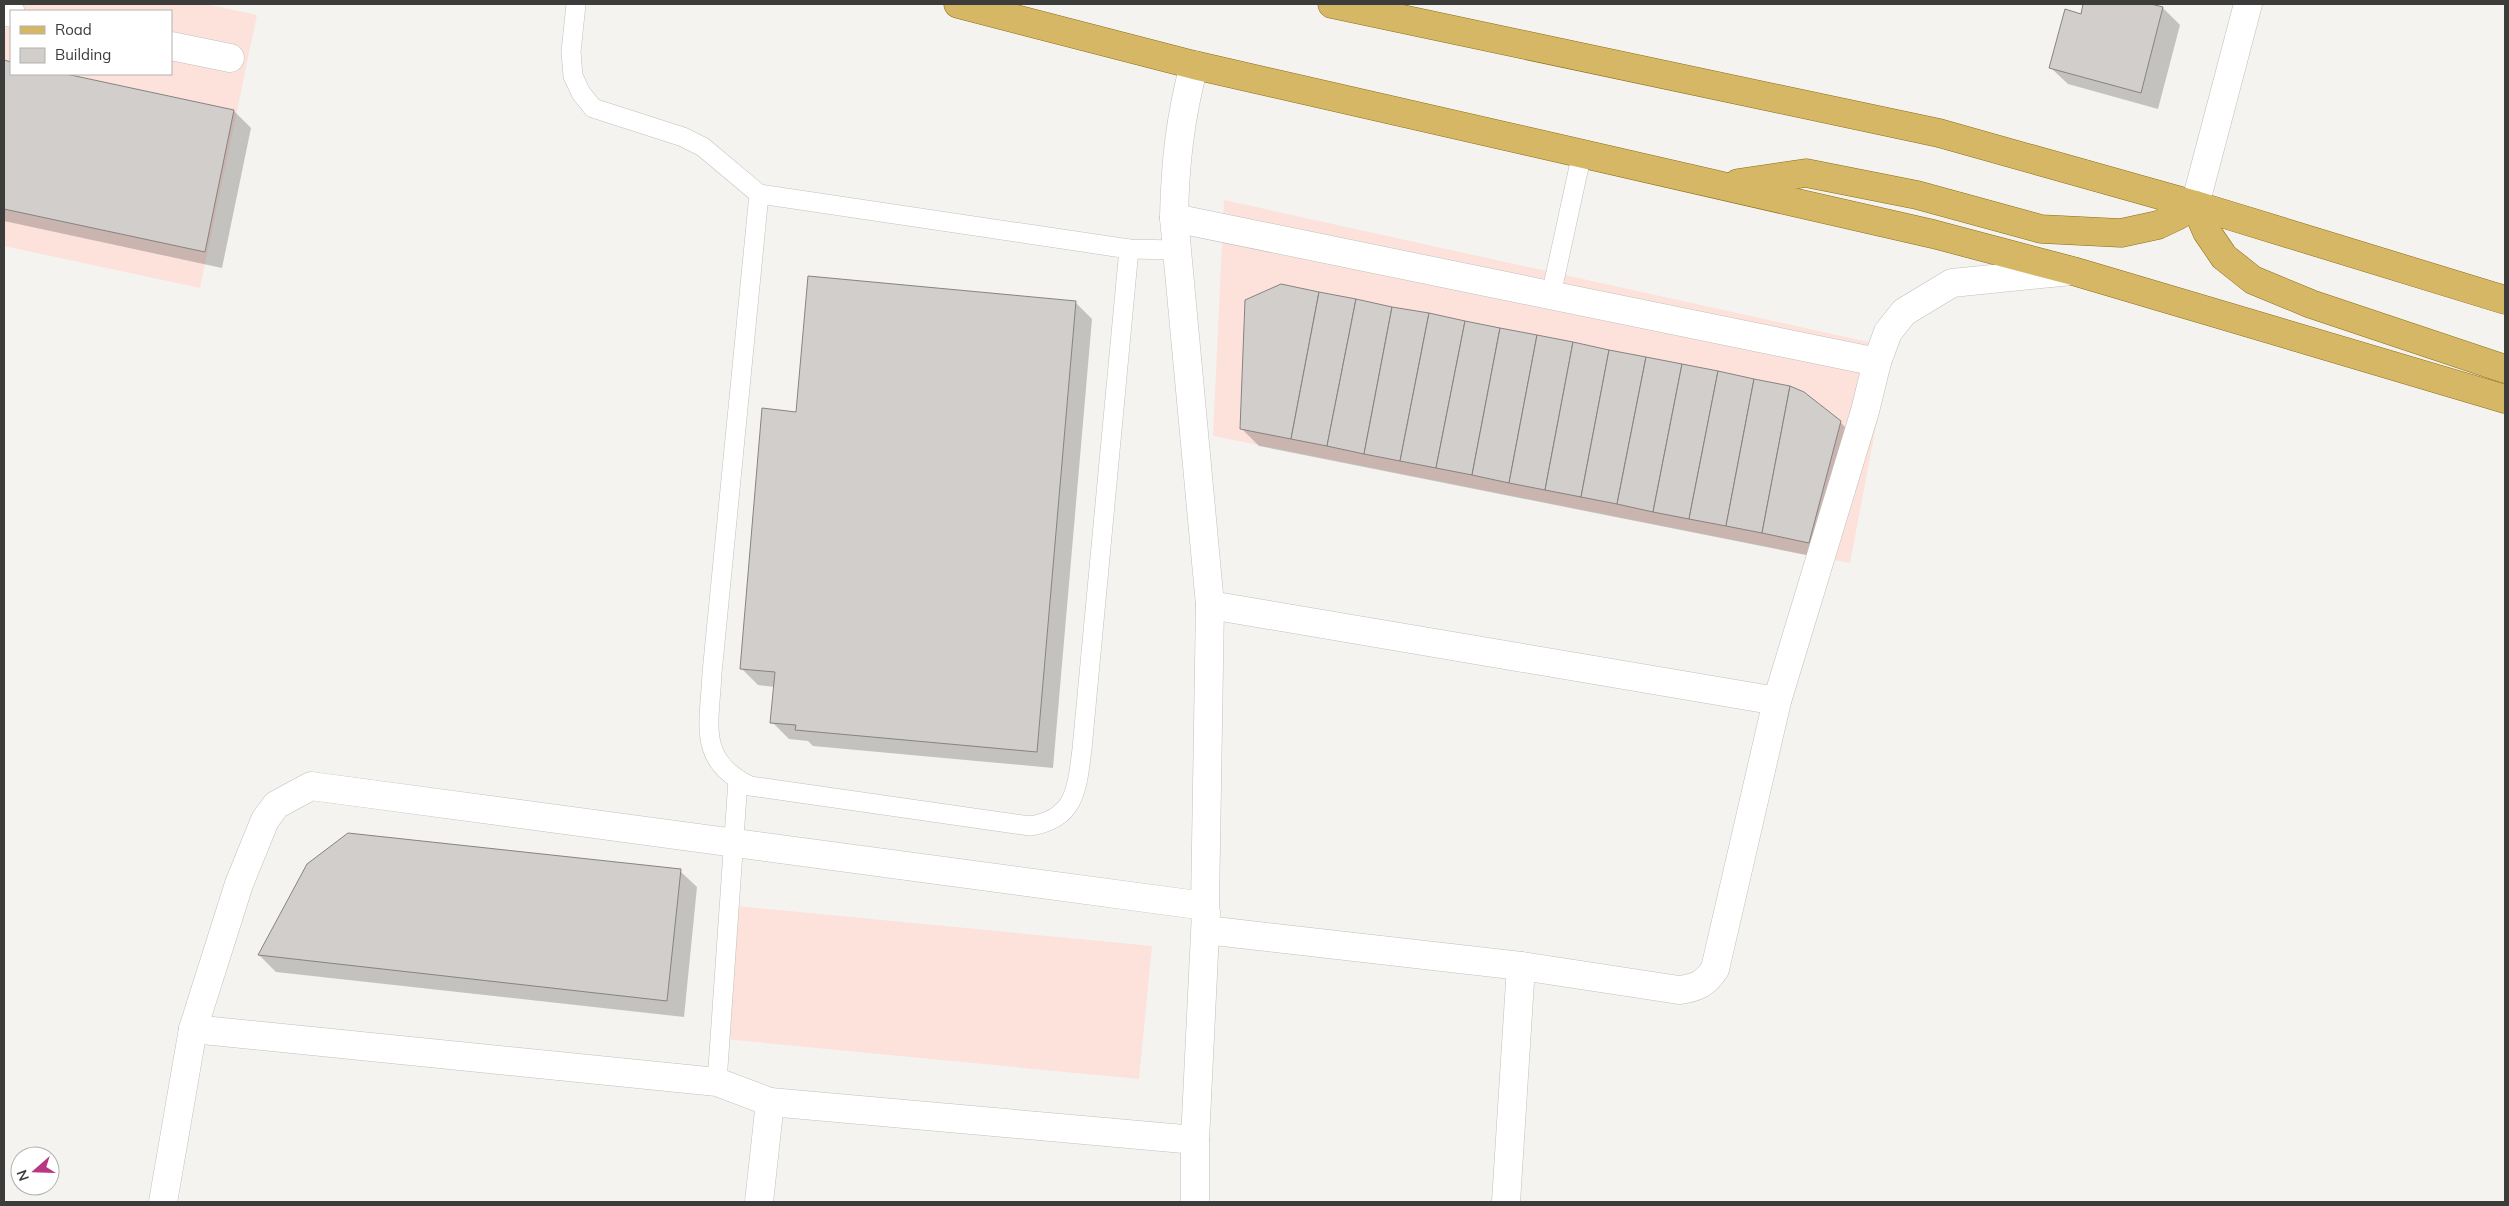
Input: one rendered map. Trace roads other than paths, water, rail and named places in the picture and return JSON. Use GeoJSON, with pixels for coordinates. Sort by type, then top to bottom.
{"type":"FeatureCollection","features":[{"type":"Feature","properties":{"kind":"main road"},"geometry":{"type":"LineString","coordinates":[[958,4],[1194,65],[1933,234],[2073,271],[2505,399]]}},
{"type":"Feature","properties":{"kind":"main road"},"geometry":{"type":"LineString","coordinates":[[1332,4],[1939,133],[2195,205],[2505,300]]}},
{"type":"Feature","properties":{"kind":"main road"},"geometry":{"type":"LineString","coordinates":[[1725,185],[1806,173],[1917,195],[2041,229],[2121,233],[2158,225],[2195,205]]}},
{"type":"Feature","properties":{"kind":"main road"},"geometry":{"type":"LineString","coordinates":[[2195,205],[2207,232],[2224,257],[2253,280],[2311,304],[2505,369]]}},
{"type":"Feature","properties":{"kind":"street"},"geometry":{"type":"LineString","coordinates":[[2195,205],[2248,4]]}},
{"type":"Feature","properties":{"kind":"street"},"geometry":{"type":"LineString","coordinates":[[172,46],[230,58]]}},
{"type":"Feature","properties":{"kind":"street"},"geometry":{"type":"LineString","coordinates":[[1194,65],[1182,111],[1175,165],[1174,218],[1210,605],[1206,918],[1195,1202]]}},
{"type":"Feature","properties":{"kind":"street"},"geometry":{"type":"LineString","coordinates":[[1174,218],[1877,362]]}},
{"type":"Feature","properties":{"kind":"street"},"geometry":{"type":"LineString","coordinates":[[163,1202],[193,1029],[239,884],[265,820],[276,805],[311,786],[734,843],[1678,990],[1694,988],[1707,981],[1715,969],[1777,701],[1865,411],[1877,362],[1888,332],[1904,312],[1952,283],[2073,271]]}},
{"type":"Feature","properties":{"kind":"street"},"geometry":{"type":"LineString","coordinates":[[1210,605],[1777,701]]}},
{"type":"Feature","properties":{"kind":"street"},"geometry":{"type":"LineString","coordinates":[[1506,1202],[1521,966]]}},
{"type":"Feature","properties":{"kind":"street"},"geometry":{"type":"LineString","coordinates":[[193,1029],[717,1082],[770,1102],[1196,1140]]}},
{"type":"Feature","properties":{"kind":"street"},"geometry":{"type":"LineString","coordinates":[[759,1202],[770,1102]]}},
{"type":"Feature","properties":{"kind":"lane"},"geometry":{"type":"LineString","coordinates":[[576,4],[571,52],[574,76],[581,93],[593,108],[683,137],[703,147],[760,194],[1129,249],[1177,250]]}},
{"type":"Feature","properties":{"kind":"lane"},"geometry":{"type":"LineString","coordinates":[[1551,295],[1582,153]]}},
{"type":"Feature","properties":{"kind":"lane"},"geometry":{"type":"LineString","coordinates":[[760,194],[712,673],[710,741],[715,758],[726,772],[750,786],[1030,826],[1054,820],[1067,808],[1077,790],[1082,749],[1129,249]]}},
{"type":"Feature","properties":{"kind":"lane"},"geometry":{"type":"LineString","coordinates":[[717,1082],[738,780]]}}]}
